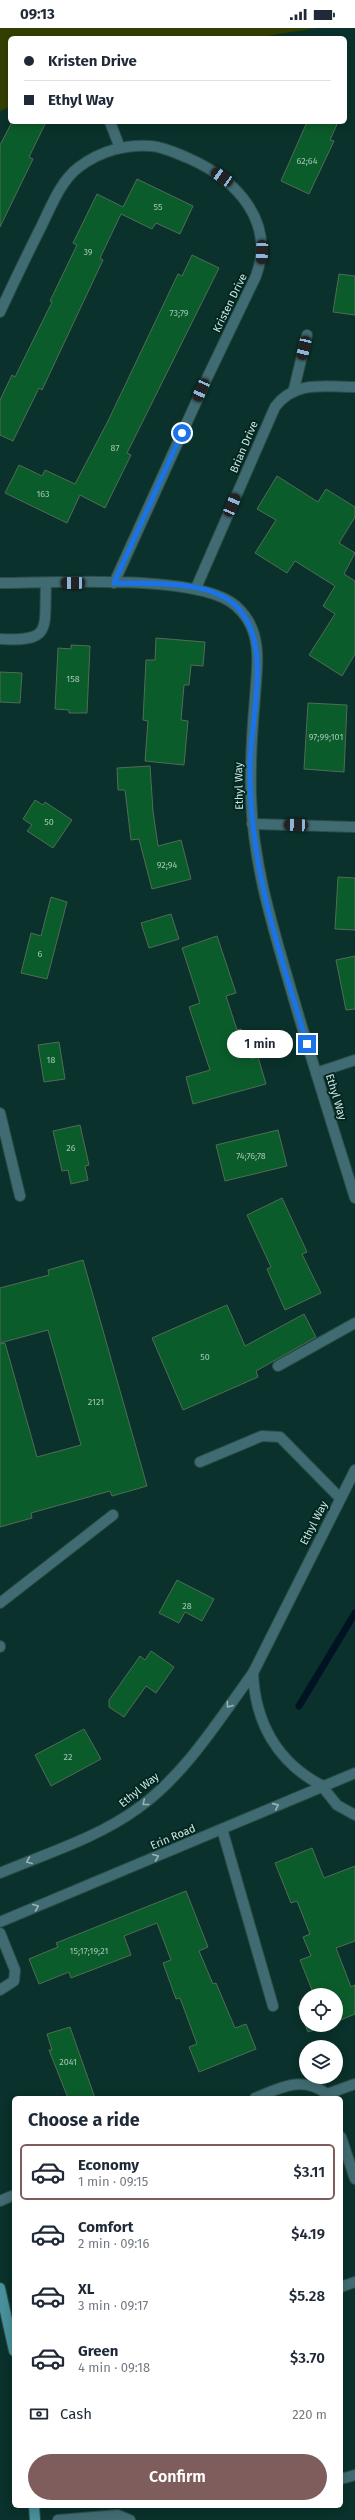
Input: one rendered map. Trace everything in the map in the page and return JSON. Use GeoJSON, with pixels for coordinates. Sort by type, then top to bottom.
{"type":"FeatureCollection","features":[{"type":"Feature","properties":{"kind":"main road"},"geometry":{"type":"LineString","coordinates":[[0,2288],[12,2341]]}},
{"type":"Feature","properties":{"kind":"main road"},"geometry":{"type":"LineString","coordinates":[[34,2508],[35,2520]]}},
{"type":"Feature","properties":{"kind":"street"},"geometry":{"type":"LineString","coordinates":[[111,124],[120,148]]}},
{"type":"Feature","properties":{"kind":"street","name":"Kristen Drive"},"geometry":{"type":"LineString","coordinates":[[0,312],[68,176],[92,158],[120,148],[152,146],[166,149],[207,166],[222,177],[240,195],[257,225],[262,244],[262,261],[114,583]]}},
{"type":"Feature","properties":{"kind":"street"},"geometry":{"type":"LineString","coordinates":[[307,334],[294,389],[355,387]]}},
{"type":"Feature","properties":{"kind":"street","name":"Brian Drive"},"geometry":{"type":"LineString","coordinates":[[196,588],[275,408],[283,396],[294,389]]}},
{"type":"Feature","properties":{"kind":"street"},"geometry":{"type":"LineString","coordinates":[[0,639],[26,640],[38,635],[44,623],[46,583]]}},
{"type":"Feature","properties":{"kind":"street","name":"Ethyl Way"},"geometry":{"type":"LineString","coordinates":[[0,584],[114,583],[196,588],[230,600],[244,615],[254,633],[257,666],[250,766],[252,824],[265,901],[355,1198]]}},
{"type":"Feature","properties":{"kind":"street"},"geometry":{"type":"LineString","coordinates":[[252,824],[355,827]]}},
{"type":"Feature","properties":{"kind":"street"},"geometry":{"type":"LineString","coordinates":[[316,1073],[355,1060]]}},
{"type":"Feature","properties":{"kind":"street"},"geometry":{"type":"LineString","coordinates":[[0,1116],[20,1196]]}},
{"type":"Feature","properties":{"kind":"street"},"geometry":{"type":"LineString","coordinates":[[278,1366],[355,1323]]}},
{"type":"Feature","properties":{"kind":"street"},"geometry":{"type":"LineString","coordinates":[[200,1462],[262,1436],[280,1437],[340,1498]]}},
{"type":"Feature","properties":{"kind":"street","name":"Ethyl Way"},"geometry":{"type":"LineString","coordinates":[[0,1873],[111,1826],[137,1810],[160,1791],[197,1750],[252,1673],[355,1470]]}},
{"type":"Feature","properties":{"kind":"street"},"geometry":{"type":"LineString","coordinates":[[0,1603],[113,1515]]}},
{"type":"Feature","properties":{"kind":"street"},"geometry":{"type":"LineString","coordinates":[[252,1673],[255,1698],[268,1735],[287,1761],[309,1779],[321,1785],[337,1805],[355,1815]]}},
{"type":"Feature","properties":{"kind":"street","name":"Erin Road"},"geometry":{"type":"LineString","coordinates":[[0,1922],[222,1829],[321,1785],[355,1772]]}},
{"type":"Feature","properties":{"kind":"street"},"geometry":{"type":"LineString","coordinates":[[222,1829],[273,2006]]}},
{"type":"Feature","properties":{"kind":"street"},"geometry":{"type":"LineString","coordinates":[[0,1933],[15,1970],[14,1981],[0,1990]]}},
{"type":"Feature","properties":{"kind":"street"},"geometry":{"type":"LineString","coordinates":[[259,2096],[280,2088],[302,2083],[316,2086],[327,2096],[355,2084]]}},
{"type":"Feature","properties":{"kind":"street"},"geometry":{"type":"LineString","coordinates":[[343,2143],[355,2179]]}},
{"type":"Feature","properties":{"kind":"street"},"geometry":{"type":"LineString","coordinates":[[0,2201],[12,2196]]}},
{"type":"Feature","properties":{"kind":"street"},"geometry":{"type":"LineString","coordinates":[[343,2285],[355,2282]]}},
{"type":"Feature","properties":{"kind":"street"},"geometry":{"type":"LineString","coordinates":[[343,2478],[355,2475]]}},
{"type":"Feature","properties":{"kind":"street"},"geometry":{"type":"LineString","coordinates":[[58,2520],[118,2515],[130,2520]]}},
{"type":"Feature","properties":{"kind":"green space"},"geometry":{"type":"Polygon","coordinates":[[[0,28],[317,28],[267,36],[8,36],[8,108],[0,111],[0,28]]]}},
{"type":"Feature","properties":{"kind":"building"},"geometry":{"type":"Polygon","coordinates":[[[11,124],[45,124],[29,157],[33,159],[0,227],[0,145],[11,124]]]}},
{"type":"Feature","properties":{"kind":"building"},"geometry":{"type":"Polygon","coordinates":[[[306,124],[337,124],[330,140],[334,141],[309,194],[281,181],[306,124]]]}},
{"type":"Feature","properties":{"kind":"building"},"geometry":{"type":"Polygon","coordinates":[[[137,179],[193,206],[180,234],[156,223],[152,229],[121,214],[100,258],[103,260],[42,390],[39,388],[13,441],[0,435],[0,400],[12,375],[15,377],[52,302],[50,301],[77,245],[73,243],[97,194],[123,207],[137,179]]]}},
{"type":"Feature","properties":{"kind":"building"},"geometry":{"type":"Polygon","coordinates":[[[192,255],[219,268],[127,453],[131,455],[105,508],[80,495],[67,523],[5,493],[19,465],[42,476],[45,470],[75,484],[108,421],[178,274],[182,276],[192,255]]]}},
{"type":"Feature","properties":{"kind":"building"},"geometry":{"type":"Polygon","coordinates":[[[339,274],[355,276],[355,315],[333,312],[339,274]]]}},
{"type":"Feature","properties":{"kind":"building"},"geometry":{"type":"Polygon","coordinates":[[[277,476],[318,502],[326,489],[355,507],[355,517],[339,543],[355,553],[344,574],[355,581],[355,654],[342,676],[309,655],[335,614],[323,606],[335,586],[295,561],[287,573],[255,553],[276,520],[257,509],[277,476]]]}},
{"type":"Feature","properties":{"kind":"building"},"geometry":{"type":"Polygon","coordinates":[[[156,638],[205,642],[203,666],[191,665],[189,685],[184,685],[181,720],[188,721],[184,765],[145,761],[148,721],[143,720],[146,660],[155,660],[156,638]]]}},
{"type":"Feature","properties":{"kind":"building"},"geometry":{"type":"Polygon","coordinates":[[[71,645],[90,646],[87,713],[69,713],[69,710],[55,709],[58,648],[71,649],[71,645]]]}},
{"type":"Feature","properties":{"kind":"building"},"geometry":{"type":"Polygon","coordinates":[[[0,672],[22,673],[20,703],[0,702],[0,672]]]}},
{"type":"Feature","properties":{"kind":"building"},"geometry":{"type":"Polygon","coordinates":[[[308,703],[347,705],[344,772],[304,769],[308,703]]]}},
{"type":"Feature","properties":{"kind":"building"},"geometry":{"type":"Polygon","coordinates":[[[150,766],[153,811],[158,846],[181,840],[191,879],[152,889],[139,839],[131,840],[125,790],[118,790],[117,768],[150,766]]]}},
{"type":"Feature","properties":{"kind":"building"},"geometry":{"type":"Polygon","coordinates":[[[35,800],[43,805],[45,802],[72,820],[53,848],[27,831],[32,825],[23,819],[35,800]]]}},
{"type":"Feature","properties":{"kind":"building"},"geometry":{"type":"Polygon","coordinates":[[[338,877],[355,878],[355,930],[335,929],[338,877]]]}},
{"type":"Feature","properties":{"kind":"building"},"geometry":{"type":"Polygon","coordinates":[[[51,897],[67,902],[47,979],[21,973],[31,933],[41,936],[51,897]]]}},
{"type":"Feature","properties":{"kind":"building"},"geometry":{"type":"Polygon","coordinates":[[[171,914],[179,939],[149,948],[141,923],[171,914]]]}},
{"type":"Feature","properties":{"kind":"building"},"geometry":{"type":"Polygon","coordinates":[[[217,936],[236,993],[226,996],[237,1030],[241,1029],[251,1059],[258,1057],[266,1084],[193,1104],[186,1077],[210,1070],[189,1007],[200,1003],[182,948],[217,936]]]}},
{"type":"Feature","properties":{"kind":"building"},"geometry":{"type":"Polygon","coordinates":[[[355,956],[355,1009],[346,1010],[336,960],[355,956]]]}},
{"type":"Feature","properties":{"kind":"building"},"geometry":{"type":"Polygon","coordinates":[[[59,1042],[65,1079],[44,1082],[38,1045],[59,1042]]]}},
{"type":"Feature","properties":{"kind":"building"},"geometry":{"type":"Polygon","coordinates":[[[80,1125],[89,1165],[85,1166],[88,1180],[71,1184],[68,1170],[62,1171],[53,1131],[80,1125]]]}},
{"type":"Feature","properties":{"kind":"building"},"geometry":{"type":"Polygon","coordinates":[[[278,1130],[287,1166],[225,1181],[216,1145],[278,1130]]]}},
{"type":"Feature","properties":{"kind":"building"},"geometry":{"type":"Polygon","coordinates":[[[282,1198],[307,1252],[302,1254],[321,1293],[285,1310],[267,1269],[271,1267],[247,1215],[282,1198]]]}},
{"type":"Feature","properties":{"kind":"building"},"geometry":{"type":"Polygon","coordinates":[[[83,1260],[147,1486],[112,1496],[110,1491],[31,1513],[32,1518],[0,1527],[0,1344],[5,1343],[37,1457],[81,1445],[48,1330],[0,1343],[0,1288],[49,1275],[48,1270],[83,1260]]]}},
{"type":"Feature","properties":{"kind":"building"},"geometry":{"type":"Polygon","coordinates":[[[227,1305],[245,1346],[304,1314],[316,1337],[256,1371],[258,1377],[183,1410],[152,1338],[227,1305]]]}},
{"type":"Feature","properties":{"kind":"building"},"geometry":{"type":"Polygon","coordinates":[[[177,1580],[214,1599],[202,1621],[185,1612],[179,1623],[159,1613],[177,1580]]]}},
{"type":"Feature","properties":{"kind":"building"},"geometry":{"type":"Polygon","coordinates":[[[151,1651],[174,1667],[156,1693],[146,1686],[124,1717],[109,1707],[109,1700],[140,1656],[145,1660],[151,1651]]]}},
{"type":"Feature","properties":{"kind":"building"},"geometry":{"type":"Polygon","coordinates":[[[84,1729],[101,1759],[51,1786],[35,1755],[84,1729]]]}},
{"type":"Feature","properties":{"kind":"building"},"geometry":{"type":"Polygon","coordinates":[[[312,1848],[324,1878],[355,1866],[355,1941],[336,1948],[351,1987],[355,1985],[355,2014],[343,2019],[343,1988],[311,1988],[300,1960],[311,1956],[303,1937],[310,1934],[297,1901],[291,1903],[275,1863],[312,1848]]]}},
{"type":"Feature","properties":{"kind":"building"},"geometry":{"type":"Polygon","coordinates":[[[186,1891],[208,1947],[199,1951],[213,1984],[216,1983],[235,2028],[246,2024],[256,2049],[199,2072],[189,2047],[197,2044],[180,1998],[176,1999],[163,1963],[171,1960],[157,1923],[124,1936],[131,1955],[71,1978],[69,1972],[39,1984],[29,1959],[58,1947],[56,1943],[186,1891]]]}},
{"type":"Feature","properties":{"kind":"building"},"geometry":{"type":"Polygon","coordinates":[[[70,2027],[94,2096],[67,2096],[49,2050],[52,2050],[47,2034],[70,2027]]]}},
{"type":"Feature","properties":{"kind":"waterway"},"geometry":{"type":"LineString","coordinates":[[299,1706],[355,1613]]}},
{"type":"Feature","properties":{"kind":"route"},"geometry":{"type":"LineString","coordinates":[[182,433],[114,583],[196,588],[220,595],[230,600],[238,607],[254,633],[257,666],[250,766],[252,824],[260,881],[307,1044]]}}]}
